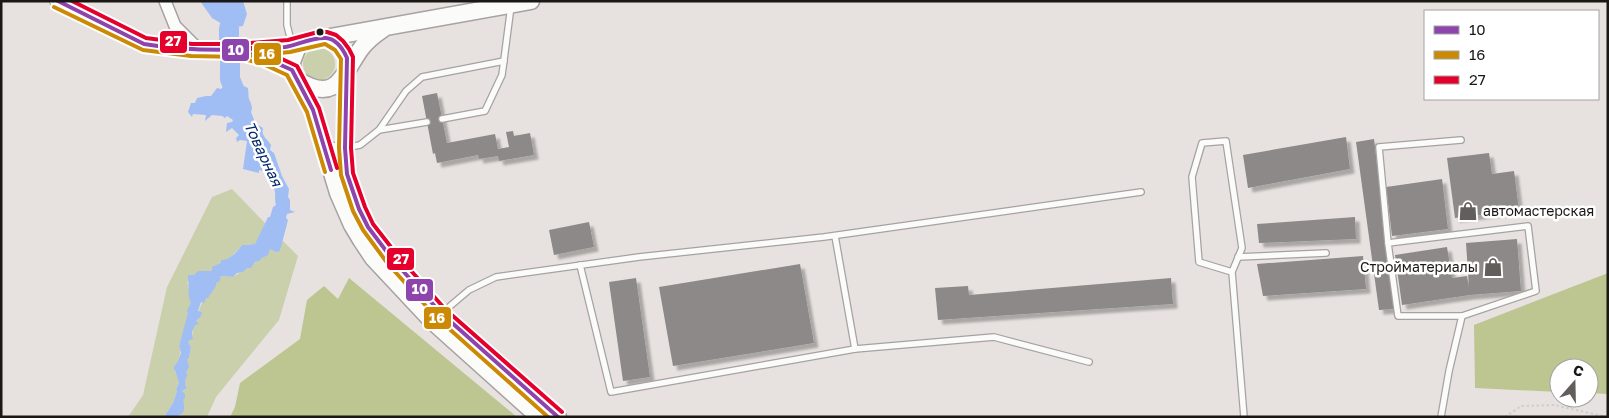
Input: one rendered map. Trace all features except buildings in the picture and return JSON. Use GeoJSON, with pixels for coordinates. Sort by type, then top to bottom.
{"type":"FeatureCollection","features":[{"type":"Feature","properties":{"kind":"main road"},"geometry":{"type":"LineString","coordinates":[[531,1],[308,41],[296,44],[294,56],[295,75],[313,110],[338,193],[352,225],[373,258],[539,417]]}},
{"type":"Feature","properties":{"kind":"main road"},"geometry":{"type":"LineString","coordinates":[[295,75],[313,88],[326,89],[334,86],[346,74],[366,42],[374,34],[385,28]]}},
{"type":"Feature","properties":{"kind":"main road"},"geometry":{"type":"LineString","coordinates":[[327,38],[344,50],[347,58],[345,148],[347,174],[368,227],[436,317],[558,417]]}},
{"type":"Feature","properties":{"kind":"street"},"geometry":{"type":"LineString","coordinates":[[57,1],[144,44],[165,48],[243,51],[296,44]]}},
{"type":"Feature","properties":{"kind":"street"},"geometry":{"type":"LineString","coordinates":[[165,1],[175,26],[199,50]]}},
{"type":"Feature","properties":{"kind":"street"},"geometry":{"type":"LineString","coordinates":[[243,51],[265,58],[295,75]]}},
{"type":"Feature","properties":{"kind":"lane"},"geometry":{"type":"LineString","coordinates":[[287,1],[287,25],[296,44]]}},
{"type":"Feature","properties":{"kind":"lane"},"geometry":{"type":"LineString","coordinates":[[442,119],[485,111],[502,75],[511,5]]}},
{"type":"Feature","properties":{"kind":"lane"},"geometry":{"type":"LineString","coordinates":[[324,143],[345,148],[360,145],[379,130],[406,91],[422,77],[504,61]]}},
{"type":"Feature","properties":{"kind":"lane"},"geometry":{"type":"LineString","coordinates":[[379,130],[427,122]]}},
{"type":"Feature","properties":{"kind":"lane"},"geometry":{"type":"LineString","coordinates":[[1388,243],[1528,226],[1536,291],[1462,316],[1398,316],[1388,243],[1379,147],[1461,140]]}},
{"type":"Feature","properties":{"kind":"lane"},"geometry":{"type":"LineString","coordinates":[[1232,272],[1199,262],[1192,177],[1202,143],[1226,141],[1242,248],[1232,272],[1244,417]]}},
{"type":"Feature","properties":{"kind":"lane"},"geometry":{"type":"LineString","coordinates":[[436,317],[469,290],[496,277],[639,257],[835,236],[1141,192]]}},
{"type":"Feature","properties":{"kind":"lane"},"geometry":{"type":"LineString","coordinates":[[835,236],[855,349]]}},
{"type":"Feature","properties":{"kind":"lane"},"geometry":{"type":"LineString","coordinates":[[1238,257],[1326,253]]}},
{"type":"Feature","properties":{"kind":"lane"},"geometry":{"type":"LineString","coordinates":[[580,265],[611,392],[855,349],[994,337],[1089,362]]}},
{"type":"Feature","properties":{"kind":"lane"},"geometry":{"type":"LineString","coordinates":[[1440,417],[1448,371],[1462,316]]}},
{"type":"Feature","properties":{"kind":"path"},"geometry":{"type":"LineString","coordinates":[[1505,417],[1521,406],[1554,405],[1607,417]]}},
{"type":"Feature","properties":{"kind":"green space"},"geometry":{"type":"Polygon","coordinates":[[[319,48],[325,49],[330,53],[334,58],[334,70],[330,75],[325,79],[319,80],[313,79],[308,75],[304,70],[303,64],[304,58],[308,53],[313,49],[319,48]]]}},
{"type":"Feature","properties":{"kind":"green space"},"geometry":{"type":"Polygon","coordinates":[[[232,189],[265,223],[262,231],[255,244],[242,245],[231,257],[210,271],[197,273],[187,282],[190,292],[189,299],[192,303],[179,346],[179,358],[173,368],[179,383],[173,403],[164,417],[128,417],[143,395],[167,287],[212,197],[232,189]]]}},
{"type":"Feature","properties":{"kind":"green space"},"geometry":{"type":"Polygon","coordinates":[[[282,240],[298,256],[279,320],[216,397],[207,417],[178,417],[181,415],[182,391],[187,388],[185,385],[187,360],[191,347],[188,342],[193,336],[194,324],[198,319],[200,307],[219,277],[233,277],[262,258],[270,249],[280,251],[282,240]]]}},
{"type":"Feature","properties":{"kind":"green space"},"geometry":{"type":"Polygon","coordinates":[[[1608,273],[1608,394],[1599,394],[1599,358],[1549,358],[1549,392],[1475,388],[1474,325],[1608,273]]]}},
{"type":"Feature","properties":{"kind":"green space"},"geometry":{"type":"Polygon","coordinates":[[[349,278],[517,417],[230,417],[235,407],[240,383],[300,339],[307,300],[324,286],[338,299],[349,278]]]}},
{"type":"Feature","properties":{"kind":"water"},"geometry":{"type":"Polygon","coordinates":[[[200,1],[243,1],[247,14],[243,26],[229,28],[212,18],[200,1]]]}},
{"type":"Feature","properties":{"kind":"water"},"geometry":{"type":"Polygon","coordinates":[[[235,82],[248,88],[249,106],[255,123],[263,128],[264,135],[271,145],[270,150],[274,153],[289,189],[290,210],[295,212],[287,214],[286,218],[288,220],[280,251],[276,252],[270,249],[268,255],[255,262],[251,268],[237,273],[233,277],[220,277],[220,281],[216,283],[208,298],[206,298],[204,303],[201,302],[198,311],[202,312],[201,316],[196,321],[199,324],[195,325],[192,332],[193,339],[188,342],[191,347],[187,360],[189,367],[186,373],[188,376],[186,377],[185,385],[187,388],[182,391],[185,394],[183,400],[184,410],[180,415],[164,417],[173,403],[179,383],[173,368],[181,353],[179,346],[188,313],[187,310],[191,303],[189,299],[188,275],[194,275],[198,271],[210,271],[212,267],[221,263],[221,260],[233,255],[242,245],[255,244],[268,217],[270,217],[273,207],[276,205],[275,191],[269,181],[270,178],[263,171],[259,170],[259,173],[243,169],[247,141],[240,140],[237,142],[236,138],[239,135],[232,128],[226,132],[227,123],[233,120],[227,116],[225,118],[212,115],[205,121],[206,115],[193,114],[192,117],[188,112],[191,103],[195,103],[197,98],[211,96],[217,88],[221,89],[226,83],[235,82]]]}},
{"type":"Feature","properties":{"kind":"waterway","name":"Товарная"},"geometry":{"type":"LineString","coordinates":[[229,28],[229,41]]}},
{"type":"Feature","properties":{"kind":"waterway","name":"Товарная"},"geometry":{"type":"LineString","coordinates":[[230,61],[230,79],[242,108]]}},
{"type":"Feature","properties":{"kind":"transit line","name":"10"},"geometry":{"type":"LineString","coordinates":[[58,1],[144,44],[162,47],[232,50],[285,47],[321,38],[336,42],[347,58],[345,148],[347,174],[359,209],[368,227],[393,260],[441,313],[558,417]]}},
{"type":"Feature","properties":{"kind":"transit line","name":"27"},"geometry":{"type":"LineString","coordinates":[[72,1],[146,38],[192,44],[238,44],[288,40],[318,32],[336,35],[343,41],[353,57],[351,148],[353,173],[373,224],[398,256],[445,309],[562,412]]}},
{"type":"Feature","properties":{"kind":"transit line","name":"16"},"geometry":{"type":"LineString","coordinates":[[54,7],[143,50],[191,56],[239,57],[290,52],[325,44],[335,50],[341,59],[339,148],[341,175],[353,211],[363,230],[388,264],[436,317],[548,417]]}},
{"type":"Feature","properties":{"kind":"transit line","name":"27"},"geometry":{"type":"LineString","coordinates":[[240,45],[267,52],[297,66],[319,108],[337,168]]}},
{"type":"Feature","properties":{"kind":"transit line","name":"10"},"geometry":{"type":"LineString","coordinates":[[238,51],[265,58],[292,70],[313,110],[331,170]]}},
{"type":"Feature","properties":{"kind":"transit line","name":"16"},"geometry":{"type":"LineString","coordinates":[[236,57],[263,64],[287,75],[307,112],[325,172]]}},
{"type":"Feature","properties":{"kind":"place","name":"автомастерская"},"geometry":{"type":"Point","coordinates":[1468,211]}},
{"type":"Feature","properties":{"kind":"place","name":"Стройматериалы"},"geometry":{"type":"Point","coordinates":[1493,267]}}]}
